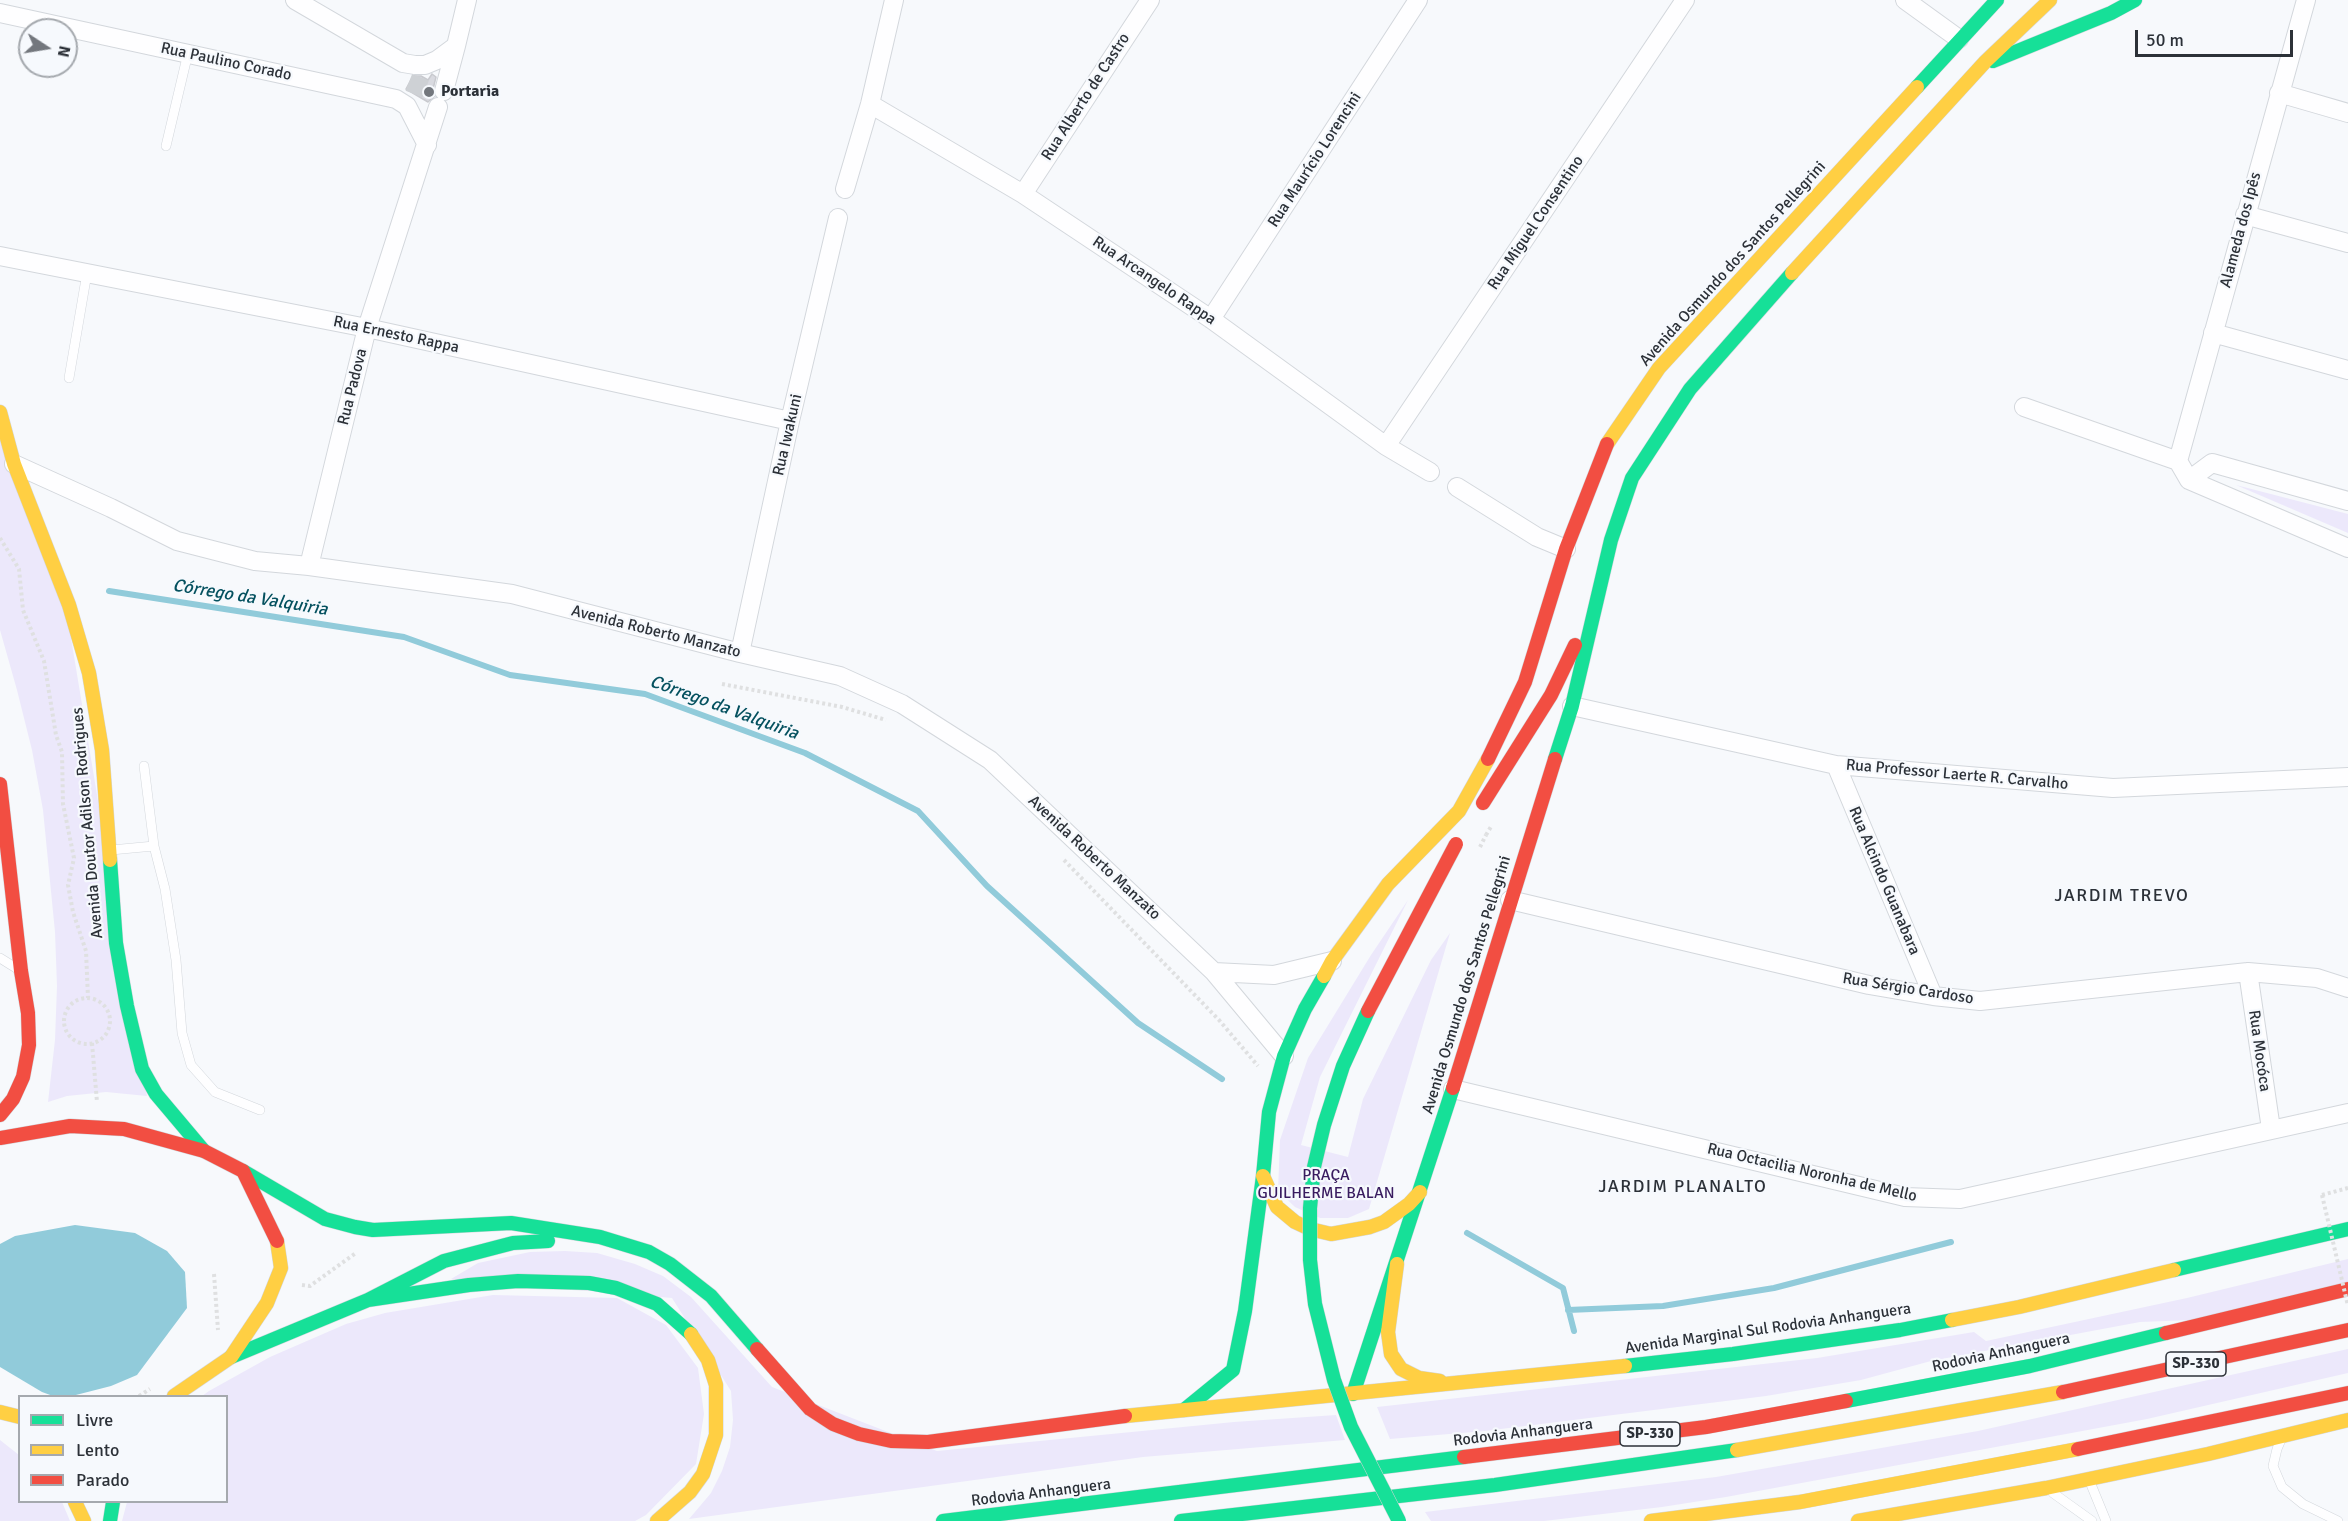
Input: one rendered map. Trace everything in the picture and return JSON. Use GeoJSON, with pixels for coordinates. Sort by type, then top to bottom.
{"type":"FeatureCollection","features":[{"type":"Feature","properties":{"kind":"main road","name":"Avenida Osmundo dos Santos Pellegrini"},"geometry":{"type":"LineString","coordinates":[[1353,1394],[1421,1191],[1572,706],[1611,540],[1632,478],[1690,389],[1792,273],[1972,50],[1997,0]]}},
{"type":"Feature","properties":{"kind":"main road","name":"Avenida Osmundo dos Santos Pellegrini"},"geometry":{"type":"LineString","coordinates":[[1184,1410],[1233,1370],[1245,1311],[1269,1112],[1284,1056],[1305,1009],[1332,962],[1388,884],[1459,811],[1490,756],[1525,682],[1566,549],[1605,447],[1659,368],[1972,50],[2050,0]]}},
{"type":"Feature","properties":{"kind":"main road"},"geometry":{"type":"LineString","coordinates":[[1972,50],[1997,61],[2111,13],[2135,0]]}},
{"type":"Feature","properties":{"kind":"main road","name":"Avenida Doutor Adilson Rodrigues"},"geometry":{"type":"LineString","coordinates":[[0,412],[14,464],[69,605],[89,673],[102,750],[116,943],[127,1006],[142,1069],[156,1094],[204,1151]]}},
{"type":"Feature","properties":{"kind":"main road","name":"Avenida Osmundo dos Santos Pellegrini"},"geometry":{"type":"LineString","coordinates":[[1473,818],[1551,695],[1602,582]]}},
{"type":"Feature","properties":{"kind":"main road","name":"Avenida Osmundo dos Santos Pellegrini"},"geometry":{"type":"LineString","coordinates":[[1399,1521],[1351,1427],[1334,1380],[1315,1304],[1310,1260],[1310,1208],[1314,1167],[1324,1125],[1343,1066],[1376,994],[1458,840],[1490,756]]}},
{"type":"Feature","properties":{"kind":"main road"},"geometry":{"type":"LineString","coordinates":[[0,784],[10,905],[28,1013],[29,1045],[23,1077],[13,1099],[0,1115]]}},
{"type":"Feature","properties":{"kind":"main road"},"geometry":{"type":"LineString","coordinates":[[0,1138],[70,1126],[124,1129],[204,1151],[325,1219],[373,1230],[510,1223],[600,1237]]}},
{"type":"Feature","properties":{"kind":"main road"},"geometry":{"type":"LineString","coordinates":[[231,1357],[267,1303],[281,1268],[280,1249],[243,1171]]}},
{"type":"Feature","properties":{"kind":"main road"},"geometry":{"type":"LineString","coordinates":[[1263,1176],[1277,1207],[1295,1222],[1330,1234],[1370,1227],[1384,1222],[1409,1204],[1421,1191]]}},
{"type":"Feature","properties":{"kind":"main road","name":"Avenida Marginal Sul Rodovia Anhanguera"},"geometry":{"type":"LineString","coordinates":[[600,1237],[648,1252],[711,1296],[810,1409],[833,1424],[859,1434],[891,1441],[928,1442],[1184,1410],[1733,1354],[1900,1330],[2019,1307],[2348,1229]]}},
{"type":"Feature","properties":{"kind":"main road"},"geometry":{"type":"LineString","coordinates":[[177,1395],[231,1357],[368,1300],[444,1261],[513,1243],[600,1237]]}},
{"type":"Feature","properties":{"kind":"main road"},"geometry":{"type":"LineString","coordinates":[[1397,1264],[1388,1332],[1391,1354],[1401,1369],[1419,1378],[1455,1384]]}},
{"type":"Feature","properties":{"kind":"main road"},"geometry":{"type":"LineString","coordinates":[[368,1300],[479,1284],[567,1281],[607,1286],[638,1295],[657,1304],[694,1337],[708,1360],[716,1385],[716,1434],[703,1474],[690,1492],[657,1521]]}},
{"type":"Feature","properties":{"kind":"main road","name":"Rodovia Anhanguera"},"geometry":{"type":"LineString","coordinates":[[943,1521],[1706,1427],[2030,1366],[2348,1289]]}},
{"type":"Feature","properties":{"kind":"main road","name":"SP-330"},"geometry":{"type":"LineString","coordinates":[[1181,1521],[1495,1485],[1714,1454],[2044,1396],[2348,1330]]}},
{"type":"Feature","properties":{"kind":"main road"},"geometry":{"type":"LineString","coordinates":[[1651,1521],[1800,1502],[2002,1466],[2348,1393]]}},
{"type":"Feature","properties":{"kind":"main road"},"geometry":{"type":"LineString","coordinates":[[0,1412],[16,1423]]}},
{"type":"Feature","properties":{"kind":"main road"},"geometry":{"type":"LineString","coordinates":[[0,1417],[16,1423]]}},
{"type":"Feature","properties":{"kind":"main road"},"geometry":{"type":"LineString","coordinates":[[1858,1521],[2046,1488],[2208,1454],[2348,1420]]}},
{"type":"Feature","properties":{"kind":"main road"},"geometry":{"type":"LineString","coordinates":[[75,1503],[84,1521]]}},
{"type":"Feature","properties":{"kind":"main road"},"geometry":{"type":"LineString","coordinates":[[110,1521],[113,1503]]}},
{"type":"Feature","properties":{"kind":"main road"},"geometry":{"type":"LineString","coordinates":[[1895,1521],[1957,1503]]}},
{"type":"Feature","properties":{"kind":"street"},"geometry":{"type":"LineString","coordinates":[[295,0],[403,63],[423,71],[456,46]]}},
{"type":"Feature","properties":{"kind":"street","name":"Rua Padova"},"geometry":{"type":"LineString","coordinates":[[309,566],[367,328],[441,99],[467,0]]}},
{"type":"Feature","properties":{"kind":"street"},"geometry":{"type":"LineString","coordinates":[[845,189],[870,104],[894,0]]}},
{"type":"Feature","properties":{"kind":"street","name":"Rua Alberto de Castro"},"geometry":{"type":"LineString","coordinates":[[1023,194],[1150,0]]}},
{"type":"Feature","properties":{"kind":"street","name":"Rua Maurício Lorencini"},"geometry":{"type":"LineString","coordinates":[[1211,320],[1418,0]]}},
{"type":"Feature","properties":{"kind":"street","name":"Rua Miguel Consentino"},"geometry":{"type":"LineString","coordinates":[[1386,446],[1685,0]]}},
{"type":"Feature","properties":{"kind":"street"},"geometry":{"type":"LineString","coordinates":[[1905,0],[1972,50]]}},
{"type":"Feature","properties":{"kind":"street","name":"Alameda dos Ipês"},"geometry":{"type":"LineString","coordinates":[[2178,461],[2306,0]]}},
{"type":"Feature","properties":{"kind":"street","name":"Rua Paulino Corado"},"geometry":{"type":"LineString","coordinates":[[0,13],[396,99],[410,100],[426,145]]}},
{"type":"Feature","properties":{"kind":"street"},"geometry":{"type":"LineString","coordinates":[[2279,93],[2348,113]]}},
{"type":"Feature","properties":{"kind":"street","name":"Rua Arcangelo Rappa"},"geometry":{"type":"LineString","coordinates":[[870,104],[1023,194],[1211,320],[1386,446],[1430,472]]}},
{"type":"Feature","properties":{"kind":"street"},"geometry":{"type":"LineString","coordinates":[[2245,215],[2348,243]]}},
{"type":"Feature","properties":{"kind":"street","name":"Rua Iwakuni"},"geometry":{"type":"LineString","coordinates":[[740,654],[790,421],[838,218]]}},
{"type":"Feature","properties":{"kind":"street","name":"Rua Ernesto Rappa"},"geometry":{"type":"LineString","coordinates":[[0,256],[367,328],[790,421]]}},
{"type":"Feature","properties":{"kind":"street"},"geometry":{"type":"LineString","coordinates":[[2213,333],[2348,370]]}},
{"type":"Feature","properties":{"kind":"street"},"geometry":{"type":"LineString","coordinates":[[2024,407],[2178,461],[2190,480],[2348,548]]}},
{"type":"Feature","properties":{"kind":"street"},"geometry":{"type":"LineString","coordinates":[[2190,480],[2212,463],[2348,501]]}},
{"type":"Feature","properties":{"kind":"street","name":"Avenida Roberto Manzato"},"geometry":{"type":"LineString","coordinates":[[14,464],[177,541],[255,561],[309,566],[512,594],[740,654],[840,676],[902,704],[990,760],[1214,972],[1284,1056]]}},
{"type":"Feature","properties":{"kind":"street"},"geometry":{"type":"LineString","coordinates":[[1457,486],[1537,537],[1566,549]]}},
{"type":"Feature","properties":{"kind":"street","name":"Rua Professor Laerte R. Carvalho"},"geometry":{"type":"LineString","coordinates":[[1572,706],[1836,765],[2113,788],[2348,777]]}},
{"type":"Feature","properties":{"kind":"street","name":"Rua Alcindo Guanabara"},"geometry":{"type":"LineString","coordinates":[[1836,765],[1933,996]]}},
{"type":"Feature","properties":{"kind":"street","name":"Rua Sérgio Cardoso"},"geometry":{"type":"LineString","coordinates":[[1510,900],[1869,985],[1980,1001],[2248,972],[2317,978],[2348,988]]}},
{"type":"Feature","properties":{"kind":"street"},"geometry":{"type":"LineString","coordinates":[[1214,972],[1274,975],[1332,962]]}},
{"type":"Feature","properties":{"kind":"street","name":"Rua Mocóca"},"geometry":{"type":"LineString","coordinates":[[2248,972],[2271,1129]]}},
{"type":"Feature","properties":{"kind":"street","name":"Rua Octacilia Noronha de Mello"},"geometry":{"type":"LineString","coordinates":[[1453,1089],[1905,1197],[1960,1199],[2348,1113]]}},
{"type":"Feature","properties":{"kind":"lane"},"geometry":{"type":"LineString","coordinates":[[166,146],[188,53]]}},
{"type":"Feature","properties":{"kind":"lane"},"geometry":{"type":"LineString","coordinates":[[69,378],[87,273]]}},
{"type":"Feature","properties":{"kind":"lane"},"geometry":{"type":"LineString","coordinates":[[144,766],[154,846],[165,889],[176,960],[182,1033],[191,1065],[215,1092],[260,1110]]}},
{"type":"Feature","properties":{"kind":"lane"},"geometry":{"type":"LineString","coordinates":[[108,850],[154,846]]}},
{"type":"Feature","properties":{"kind":"lane"},"geometry":{"type":"LineString","coordinates":[[0,958],[21,970]]}},
{"type":"Feature","properties":{"kind":"lane"},"geometry":{"type":"LineString","coordinates":[[2285,1435],[2277,1449],[2274,1466],[2282,1486],[2303,1504],[2338,1521]]}},
{"type":"Feature","properties":{"kind":"lane"},"geometry":{"type":"LineString","coordinates":[[2088,1478],[2106,1521]]}},
{"type":"Feature","properties":{"kind":"lane"},"geometry":{"type":"LineString","coordinates":[[2046,1488],[2092,1521]]}},
{"type":"Feature","properties":{"kind":"path"},"geometry":{"type":"LineString","coordinates":[[0,538],[19,569],[23,610],[44,661],[56,735],[62,752],[63,804],[74,858],[68,885],[73,912],[86,951],[88,998]]}},
{"type":"Feature","properties":{"kind":"path"},"geometry":{"type":"LineString","coordinates":[[722,684],[842,707],[896,723]]}},
{"type":"Feature","properties":{"kind":"path"},"geometry":{"type":"LineString","coordinates":[[1476,854],[1486,835]]}},
{"type":"Feature","properties":{"kind":"path"},"geometry":{"type":"LineString","coordinates":[[1063,859],[1219,1020],[1276,1087]]}},
{"type":"Feature","properties":{"kind":"path"},"geometry":{"type":"LineString","coordinates":[[88,998],[101,1003],[109,1015],[108,1029],[99,1040],[92,1043],[77,1042],[66,1031],[64,1023],[68,1008],[80,999],[88,998]]}},
{"type":"Feature","properties":{"kind":"path"},"geometry":{"type":"LineString","coordinates":[[92,1043],[97,1105]]}},
{"type":"Feature","properties":{"kind":"path"},"geometry":{"type":"LineString","coordinates":[[2348,1188],[2322,1195],[2348,1306]]}},
{"type":"Feature","properties":{"kind":"path"},"geometry":{"type":"LineString","coordinates":[[276,1283],[310,1286],[370,1243],[373,1230]]}},
{"type":"Feature","properties":{"kind":"path"},"geometry":{"type":"LineString","coordinates":[[214,1274],[218,1336]]}},
{"type":"Feature","properties":{"kind":"path"},"geometry":{"type":"LineString","coordinates":[[141,1395],[158,1385]]}},
{"type":"Feature","properties":{"kind":"green space"},"geometry":{"type":"Polygon","coordinates":[[[0,427],[66,608],[147,1096],[106,1092],[67,1096],[48,1102],[55,1040],[57,986],[55,932],[43,810],[32,750],[0,630],[0,427]]]}},
{"type":"Feature","properties":{"kind":"green space"},"geometry":{"type":"Polygon","coordinates":[[[2236,485],[2348,514],[2348,533],[2236,485]]]}},
{"type":"Feature","properties":{"kind":"green space","name":"PRAÇA GUILHERME BALAN"},"geometry":{"type":"Polygon","coordinates":[[[1408,900],[1320,1077],[1301,1145],[1348,1157],[1363,1099],[1431,960],[1450,933],[1369,1209],[1348,1218],[1320,1218],[1295,1207],[1278,1191],[1280,1140],[1308,1058],[1371,955],[1408,900]]]}},
{"type":"Feature","properties":{"kind":"green space"},"geometry":{"type":"Polygon","coordinates":[[[530,1252],[597,1253],[635,1264],[663,1276],[691,1297],[772,1387],[937,1451],[1234,1422],[1336,1415],[1345,1440],[1143,1457],[689,1519],[711,1493],[730,1447],[733,1420],[731,1391],[672,1298],[451,1279],[478,1263],[530,1252]]]}},
{"type":"Feature","properties":{"kind":"green space"},"geometry":{"type":"Polygon","coordinates":[[[2348,1259],[2348,1282],[2192,1320],[2140,1322],[1931,1361],[1861,1380],[1766,1396],[1485,1431],[1390,1439],[1377,1407],[1817,1358],[1974,1332],[1986,1341],[2187,1298],[2348,1259]]]}},
{"type":"Feature","properties":{"kind":"green space"},"geometry":{"type":"Polygon","coordinates":[[[493,1295],[617,1298],[666,1325],[698,1368],[704,1414],[696,1464],[646,1515],[635,1521],[122,1521],[127,1503],[228,1503],[228,1395],[203,1395],[270,1357],[346,1324],[385,1313],[493,1295]]]}},
{"type":"Feature","properties":{"kind":"green space"},"geometry":{"type":"Polygon","coordinates":[[[2348,1349],[2348,1373],[2147,1419],[1726,1497],[1544,1521],[1431,1521],[1425,1512],[1716,1477],[1978,1431],[2348,1349]]]}},
{"type":"Feature","properties":{"kind":"green space"},"geometry":{"type":"Polygon","coordinates":[[[0,1440],[18,1454],[18,1503],[62,1503],[70,1521],[0,1521],[0,1440]]]}},
{"type":"Feature","properties":{"kind":"water"},"geometry":{"type":"Polygon","coordinates":[[[75,1225],[135,1233],[167,1251],[185,1272],[187,1308],[137,1375],[111,1386],[76,1395],[50,1395],[42,1392],[0,1367],[0,1244],[15,1236],[75,1225]]]}},
{"type":"Feature","properties":{"kind":"building","name":"Portaria"},"geometry":{"type":"Polygon","coordinates":[[[432,74],[436,77],[433,89],[435,96],[428,102],[406,89],[413,76],[421,76],[428,80],[432,74]]]}},
{"type":"Feature","properties":{"kind":"waterway","name":"Córrego da Valquiria"},"geometry":{"type":"LineString","coordinates":[[109,591],[404,637],[510,675],[645,694],[805,753],[918,811],[987,886],[1138,1023],[1222,1079]]}},
{"type":"Feature","properties":{"kind":"waterway","name":"Córrego da Valquiria"},"geometry":{"type":"LineString","coordinates":[[1467,1233],[1563,1288],[1574,1331]]}},
{"type":"Feature","properties":{"kind":"waterway"},"geometry":{"type":"LineString","coordinates":[[1568,1310],[1663,1306],[1774,1288],[1951,1242]]}},
{"type":"Feature","properties":{"kind":"tunnel"},"geometry":{"type":"LineString","coordinates":[[414,94],[421,76]]}},
{"type":"Feature","properties":{"kind":"traffic: fast"},"geometry":{"type":"LineString","coordinates":[[1917,87],[1997,0]]}},
{"type":"Feature","properties":{"kind":"traffic: fast"},"geometry":{"type":"LineString","coordinates":[[1993,61],[2111,13],[2135,0]]}},
{"type":"Feature","properties":{"kind":"traffic: fast"},"geometry":{"type":"LineString","coordinates":[[1555,759],[1572,706],[1611,540],[1632,478],[1690,389],[1792,273]]}},
{"type":"Feature","properties":{"kind":"traffic: fast"},"geometry":{"type":"LineString","coordinates":[[110,860],[116,943],[127,1006],[142,1069],[156,1094],[204,1151]]}},
{"type":"Feature","properties":{"kind":"traffic: fast"},"geometry":{"type":"LineString","coordinates":[[1184,1410],[1233,1370],[1245,1311],[1269,1112],[1284,1056],[1305,1009],[1324,976]]}},
{"type":"Feature","properties":{"kind":"traffic: fast"},"geometry":{"type":"LineString","coordinates":[[1368,1011],[1343,1066],[1324,1125],[1314,1167],[1310,1208],[1310,1260],[1315,1304],[1334,1380],[1351,1427],[1399,1521]]}},
{"type":"Feature","properties":{"kind":"traffic: fast"},"geometry":{"type":"LineString","coordinates":[[1353,1394],[1453,1088]]}},
{"type":"Feature","properties":{"kind":"traffic: fast"},"geometry":{"type":"LineString","coordinates":[[243,1171],[325,1219],[355,1227],[373,1230],[511,1223],[600,1237],[649,1252],[670,1264],[711,1296],[757,1349]]}},
{"type":"Feature","properties":{"kind":"traffic: fast"},"geometry":{"type":"LineString","coordinates":[[2174,1270],[2348,1229]]}},
{"type":"Feature","properties":{"kind":"traffic: fast"},"geometry":{"type":"LineString","coordinates":[[231,1357],[368,1300],[444,1261],[513,1243],[548,1241]]}},
{"type":"Feature","properties":{"kind":"traffic: fast"},"geometry":{"type":"LineString","coordinates":[[368,1300],[469,1285],[518,1281],[589,1283],[616,1288],[657,1304],[691,1334]]}},
{"type":"Feature","properties":{"kind":"traffic: fast"},"geometry":{"type":"LineString","coordinates":[[1625,1366],[1733,1354],[1900,1330],[1952,1320]]}},
{"type":"Feature","properties":{"kind":"traffic: fast"},"geometry":{"type":"LineString","coordinates":[[1846,1401],[2030,1366],[2166,1333]]}},
{"type":"Feature","properties":{"kind":"traffic: fast"},"geometry":{"type":"LineString","coordinates":[[1181,1521],[1495,1485],[1737,1450]]}},
{"type":"Feature","properties":{"kind":"traffic: fast"},"geometry":{"type":"LineString","coordinates":[[943,1521],[1464,1457]]}},
{"type":"Feature","properties":{"kind":"traffic: fast"},"geometry":{"type":"LineString","coordinates":[[110,1521],[113,1503]]}},
{"type":"Feature","properties":{"kind":"traffic: slow"},"geometry":{"type":"LineString","coordinates":[[1792,273],[1985,62],[2050,0]]}},
{"type":"Feature","properties":{"kind":"traffic: slow"},"geometry":{"type":"LineString","coordinates":[[1607,444],[1659,368],[1917,87]]}},
{"type":"Feature","properties":{"kind":"traffic: slow"},"geometry":{"type":"LineString","coordinates":[[0,412],[14,464],[69,605],[89,673],[102,750],[110,860]]}},
{"type":"Feature","properties":{"kind":"traffic: slow"},"geometry":{"type":"LineString","coordinates":[[1324,976],[1332,961],[1388,884],[1459,811],[1488,759]]}},
{"type":"Feature","properties":{"kind":"traffic: slow"},"geometry":{"type":"LineString","coordinates":[[1263,1176],[1277,1207],[1295,1222],[1310,1229],[1331,1234],[1384,1222],[1409,1204],[1420,1192]]}},
{"type":"Feature","properties":{"kind":"traffic: slow"},"geometry":{"type":"LineString","coordinates":[[175,1395],[231,1357],[267,1303],[281,1268],[277,1241]]}},
{"type":"Feature","properties":{"kind":"traffic: slow"},"geometry":{"type":"LineString","coordinates":[[1397,1264],[1388,1332],[1391,1354],[1401,1369],[1419,1378],[1440,1381]]}},
{"type":"Feature","properties":{"kind":"traffic: slow"},"geometry":{"type":"LineString","coordinates":[[1952,1320],[2019,1307],[2174,1270]]}},
{"type":"Feature","properties":{"kind":"traffic: slow"},"geometry":{"type":"LineString","coordinates":[[657,1521],[690,1492],[703,1474],[716,1435],[716,1385],[708,1360],[691,1334]]}},
{"type":"Feature","properties":{"kind":"traffic: slow"},"geometry":{"type":"LineString","coordinates":[[1125,1416],[1625,1366]]}},
{"type":"Feature","properties":{"kind":"traffic: slow"},"geometry":{"type":"LineString","coordinates":[[1737,1450],[2063,1392]]}},
{"type":"Feature","properties":{"kind":"traffic: slow"},"geometry":{"type":"LineString","coordinates":[[0,1412],[18,1416]]}},
{"type":"Feature","properties":{"kind":"traffic: slow"},"geometry":{"type":"LineString","coordinates":[[1858,1521],[2046,1488],[2208,1454],[2348,1420]]}},
{"type":"Feature","properties":{"kind":"traffic: slow"},"geometry":{"type":"LineString","coordinates":[[1651,1521],[1800,1502],[2078,1449]]}},
{"type":"Feature","properties":{"kind":"traffic: slow"},"geometry":{"type":"LineString","coordinates":[[75,1503],[84,1521]]}},
{"type":"Feature","properties":{"kind":"traffic: jam"},"geometry":{"type":"LineString","coordinates":[[1488,759],[1525,682],[1566,549],[1607,444]]}},
{"type":"Feature","properties":{"kind":"traffic: jam"},"geometry":{"type":"LineString","coordinates":[[1483,803],[1551,695],[1575,645]]}},
{"type":"Feature","properties":{"kind":"traffic: jam"},"geometry":{"type":"LineString","coordinates":[[1453,1088],[1555,759]]}},
{"type":"Feature","properties":{"kind":"traffic: jam"},"geometry":{"type":"LineString","coordinates":[[0,784],[21,971],[28,1013],[29,1045],[23,1077],[13,1099],[0,1115]]}},
{"type":"Feature","properties":{"kind":"traffic: jam"},"geometry":{"type":"LineString","coordinates":[[1368,1011],[1456,844]]}},
{"type":"Feature","properties":{"kind":"traffic: jam"},"geometry":{"type":"LineString","coordinates":[[0,1138],[70,1126],[124,1129],[204,1151],[243,1171],[277,1241]]}},
{"type":"Feature","properties":{"kind":"traffic: jam"},"geometry":{"type":"LineString","coordinates":[[2166,1333],[2348,1289]]}},
{"type":"Feature","properties":{"kind":"traffic: jam"},"geometry":{"type":"LineString","coordinates":[[2063,1392],[2348,1330]]}},
{"type":"Feature","properties":{"kind":"traffic: jam"},"geometry":{"type":"LineString","coordinates":[[757,1349],[810,1409],[833,1424],[859,1434],[891,1441],[928,1442],[1125,1416]]}},
{"type":"Feature","properties":{"kind":"traffic: jam"},"geometry":{"type":"LineString","coordinates":[[2078,1449],[2348,1393]]}},
{"type":"Feature","properties":{"kind":"traffic: jam"},"geometry":{"type":"LineString","coordinates":[[1464,1457],[1706,1427],[1846,1401]]}},
{"type":"Feature","properties":{"kind":"place","name":"Portaria"},"geometry":{"type":"Point","coordinates":[429,92]}},
{"type":"Feature","properties":{"kind":"district","name":"JARDIM TREVO"},"geometry":{"type":"Point","coordinates":[2122,896]}},
{"type":"Feature","properties":{"kind":"district","name":"JARDIM PLANALTO"},"geometry":{"type":"Point","coordinates":[1683,1187]}}]}
